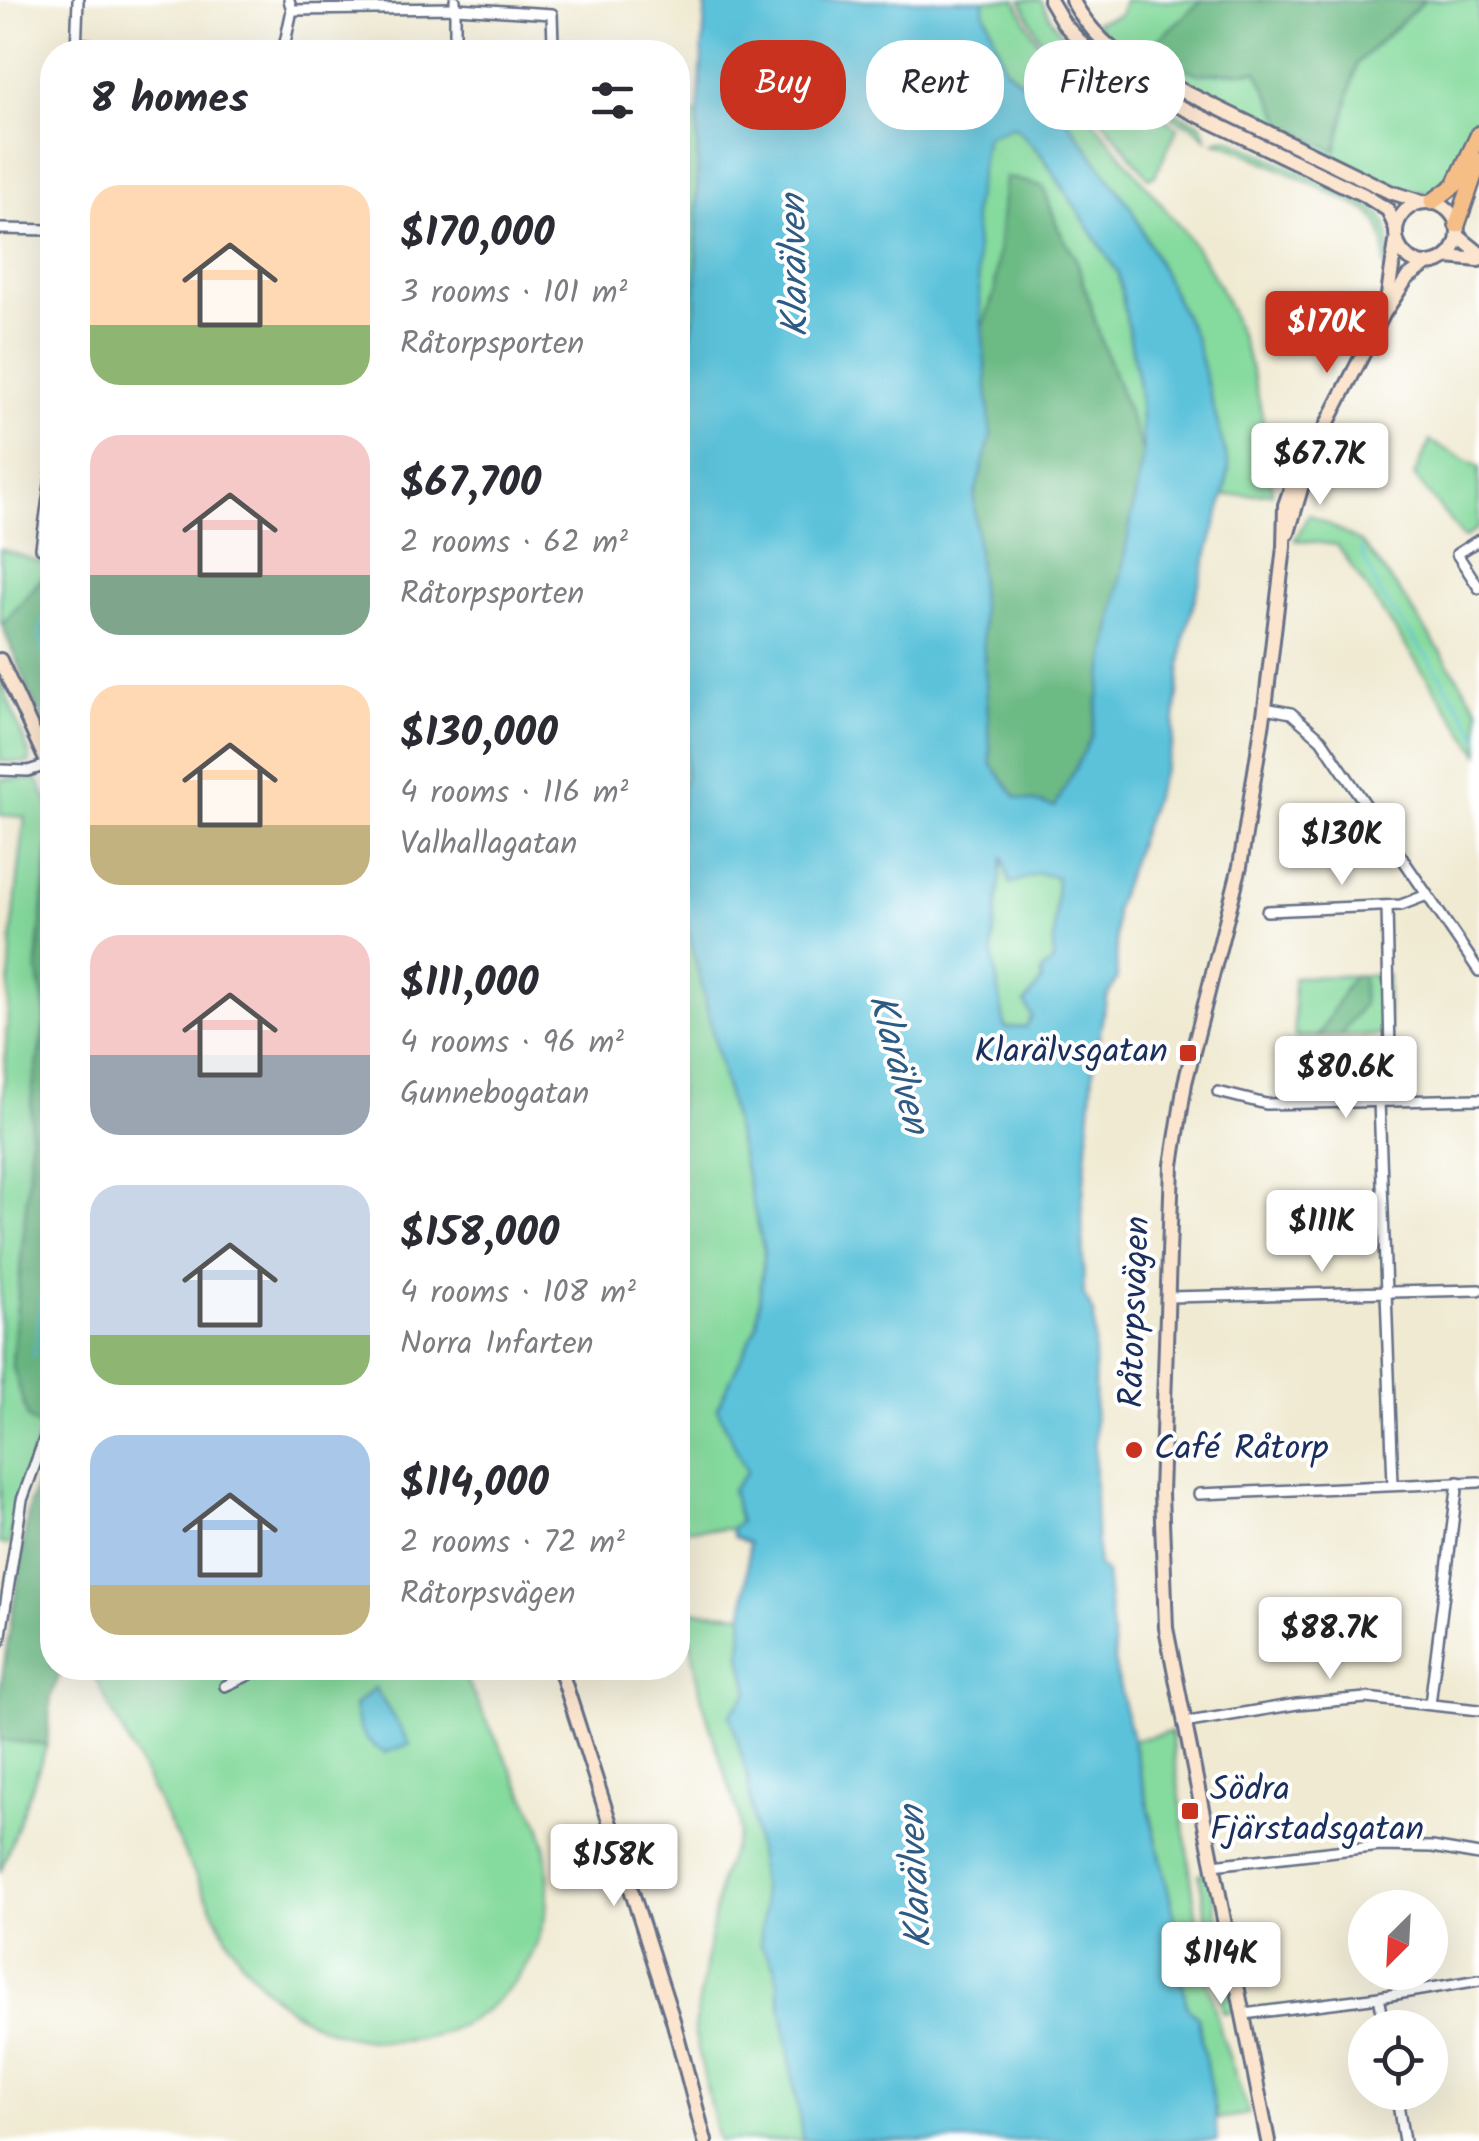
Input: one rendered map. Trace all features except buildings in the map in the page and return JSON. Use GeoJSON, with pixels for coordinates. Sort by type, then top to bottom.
{"type":"FeatureCollection","features":[{"type":"Feature","properties":{"kind":"highway"},"geometry":{"type":"LineString","coordinates":[[1427,202],[1455,185],[1479,134]]}},
{"type":"Feature","properties":{"kind":"highway"},"geometry":{"type":"LineString","coordinates":[[1458,230],[1479,162]]}},
{"type":"Feature","properties":{"kind":"street"},"geometry":{"type":"LineString","coordinates":[[76,40],[78,0]]}},
{"type":"Feature","properties":{"kind":"street"},"geometry":{"type":"LineString","coordinates":[[1050,0],[1064,24],[1097,60],[1135,85],[1364,195],[1388,210],[1408,257],[1427,264]]}},
{"type":"Feature","properties":{"kind":"street"},"geometry":{"type":"LineString","coordinates":[[1072,0],[1106,47],[1142,71],[1390,192],[1448,210],[1479,256]]}},
{"type":"Feature","properties":{"kind":"street"},"geometry":{"type":"LineString","coordinates":[[455,40],[456,4]]}},
{"type":"Feature","properties":{"kind":"street"},"geometry":{"type":"LineString","coordinates":[[285,40],[291,5],[456,4],[552,14],[553,40]]}},
{"type":"Feature","properties":{"kind":"street"},"geometry":{"type":"LineString","coordinates":[[1384,313],[1394,272],[1396,234],[1405,211],[1427,202]]}},
{"type":"Feature","properties":{"kind":"street"},"geometry":{"type":"LineString","coordinates":[[0,228],[40,230]]}},
{"type":"Feature","properties":{"kind":"street"},"geometry":{"type":"LineString","coordinates":[[1447,256],[1458,230]]}},
{"type":"Feature","properties":{"kind":"street"},"geometry":{"type":"LineString","coordinates":[[1384,313],[1407,278],[1427,264],[1447,256],[1479,256]]}},
{"type":"Feature","properties":{"kind":"street","name":"Råtorpsvägen"},"geometry":{"type":"LineString","coordinates":[[1268,2141],[1166,1628],[1161,1564],[1168,1229],[1177,1125],[1240,866],[1266,708],[1285,505],[1290,488],[1309,459],[1384,313]]}},
{"type":"Feature","properties":{"kind":"street"},"geometry":{"type":"LineString","coordinates":[[1479,540],[1457,554],[1479,588]]}},
{"type":"Feature","properties":{"kind":"street"},"geometry":{"type":"LineString","coordinates":[[0,660],[40,747]]}},
{"type":"Feature","properties":{"kind":"street"},"geometry":{"type":"LineString","coordinates":[[1266,708],[1291,714],[1311,728],[1479,972]]}},
{"type":"Feature","properties":{"kind":"street"},"geometry":{"type":"LineString","coordinates":[[0,770],[40,770]]}},
{"type":"Feature","properties":{"kind":"street"},"geometry":{"type":"LineString","coordinates":[[1267,911],[1411,904],[1427,895]]}},
{"type":"Feature","properties":{"kind":"street"},"geometry":{"type":"LineString","coordinates":[[1387,906],[1390,1101]]}},
{"type":"Feature","properties":{"kind":"street"},"geometry":{"type":"LineString","coordinates":[[1218,1092],[1266,1104],[1479,1099]]}},
{"type":"Feature","properties":{"kind":"street"},"geometry":{"type":"LineString","coordinates":[[1379,1101],[1392,1484]]}},
{"type":"Feature","properties":{"kind":"street"},"geometry":{"type":"LineString","coordinates":[[1166,1297],[1479,1290]]}},
{"type":"Feature","properties":{"kind":"street"},"geometry":{"type":"LineString","coordinates":[[0,1641],[22,1500],[40,1451]]}},
{"type":"Feature","properties":{"kind":"street"},"geometry":{"type":"LineString","coordinates":[[1430,1704],[1458,1482]]}},
{"type":"Feature","properties":{"kind":"street"},"geometry":{"type":"LineString","coordinates":[[1199,1494],[1479,1482]]}},
{"type":"Feature","properties":{"kind":"street"},"geometry":{"type":"LineString","coordinates":[[226,1686],[239,1680]]}},
{"type":"Feature","properties":{"kind":"street"},"geometry":{"type":"LineString","coordinates":[[564,1680],[672,2020],[705,2141]]}},
{"type":"Feature","properties":{"kind":"street"},"geometry":{"type":"LineString","coordinates":[[1183,1723],[1297,1704],[1366,1698],[1479,1710]]}},
{"type":"Feature","properties":{"kind":"street"},"geometry":{"type":"LineString","coordinates":[[1213,1864],[1380,1846],[1432,1847],[1479,1854]]}},
{"type":"Feature","properties":{"kind":"street"},"geometry":{"type":"LineString","coordinates":[[1244,2014],[1479,1980]]}},
{"type":"Feature","properties":{"kind":"street"},"geometry":{"type":"LineString","coordinates":[[1380,1997],[1382,2010]]}},
{"type":"Feature","properties":{"kind":"street"},"geometry":{"type":"LineString","coordinates":[[1399,2110],[1404,2141]]}},
{"type":"Feature","properties":{"kind":"green space"},"geometry":{"type":"Polygon","coordinates":[[[984,0],[1016,0],[1037,40],[1024,40],[1024,84],[1006,69],[1004,40],[995,40],[984,0]]]}},
{"type":"Feature","properties":{"kind":"green space"},"geometry":{"type":"Polygon","coordinates":[[[1021,0],[1041,0],[1067,40],[1042,40],[1021,0]]]}},
{"type":"Feature","properties":{"kind":"green space"},"geometry":{"type":"Polygon","coordinates":[[[1124,0],[1202,0],[1158,40],[1109,40],[1095,22],[1120,15],[1124,0]]]}},
{"type":"Feature","properties":{"kind":"green space"},"geometry":{"type":"Polygon","coordinates":[[[1202,0],[1425,0],[1357,63],[1336,151],[1285,125],[1257,71],[1199,74],[1185,69],[1185,40],[1157,40],[1202,0]]]}},
{"type":"Feature","properties":{"kind":"green space"},"geometry":{"type":"Polygon","coordinates":[[[1425,0],[1479,0],[1479,115],[1450,182],[1431,193],[1382,182],[1185,87],[1185,69],[1199,74],[1257,71],[1285,125],[1336,151],[1357,63],[1425,0]]]}},
{"type":"Feature","properties":{"kind":"green space"},"geometry":{"type":"Polygon","coordinates":[[[690,111],[698,115],[696,307],[690,337],[690,111]]]}},
{"type":"Feature","properties":{"kind":"green space"},"geometry":{"type":"Polygon","coordinates":[[[1185,117],[1202,125],[1206,138],[1185,123],[1185,117]]]}},
{"type":"Feature","properties":{"kind":"green space"},"geometry":{"type":"Polygon","coordinates":[[[1014,125],[1042,156],[1118,273],[1139,387],[1143,453],[1077,261],[1058,228],[1043,186],[1005,178],[995,290],[980,337],[973,212],[986,136],[1014,125]]]}},
{"type":"Feature","properties":{"kind":"green space"},"geometry":{"type":"Polygon","coordinates":[[[1075,130],[1101,130],[1189,239],[1219,286],[1252,372],[1265,432],[1272,493],[1224,496],[1229,467],[1195,338],[1131,208],[1075,130]]]}},
{"type":"Feature","properties":{"kind":"green space"},"geometry":{"type":"Polygon","coordinates":[[[1111,130],[1177,130],[1155,176],[1149,178],[1111,130]]]}},
{"type":"Feature","properties":{"kind":"green space"},"geometry":{"type":"Polygon","coordinates":[[[1231,139],[1368,204],[1386,223],[1390,268],[1385,267],[1381,229],[1367,210],[1215,142],[1231,139]]]}},
{"type":"Feature","properties":{"kind":"green space"},"geometry":{"type":"Polygon","coordinates":[[[1005,177],[1043,186],[1058,228],[1077,261],[1143,453],[1092,736],[1056,807],[1017,798],[991,764],[974,497],[991,436],[980,337],[995,290],[1005,177]]]}},
{"type":"Feature","properties":{"kind":"green space"},"geometry":{"type":"Polygon","coordinates":[[[1430,441],[1479,467],[1479,527],[1464,538],[1414,476],[1430,441]]]}},
{"type":"Feature","properties":{"kind":"green space"},"geometry":{"type":"Polygon","coordinates":[[[1309,514],[1362,543],[1400,592],[1479,709],[1479,754],[1337,545],[1295,540],[1309,514]]]}},
{"type":"Feature","properties":{"kind":"green space"},"geometry":{"type":"Polygon","coordinates":[[[0,549],[40,562],[40,580],[2,625],[0,549]]]}},
{"type":"Feature","properties":{"kind":"green space"},"geometry":{"type":"Polygon","coordinates":[[[40,582],[40,717],[2,625],[40,582]]]}},
{"type":"Feature","properties":{"kind":"green space"},"geometry":{"type":"Polygon","coordinates":[[[0,679],[30,756],[29,763],[0,761],[0,679]]]}},
{"type":"Feature","properties":{"kind":"green space"},"geometry":{"type":"Polygon","coordinates":[[[0,779],[37,779],[40,1050],[32,1093],[12,1363],[28,1418],[40,1427],[40,1435],[19,1493],[9,1545],[0,1544],[0,1157],[12,933],[25,817],[0,815],[0,779]]]}},
{"type":"Feature","properties":{"kind":"green space"},"geometry":{"type":"Polygon","coordinates":[[[1002,853],[1038,873],[1057,877],[1053,962],[1042,971],[1041,982],[1025,1003],[1032,1016],[1026,1027],[1005,1028],[992,949],[1002,853]]]}},
{"type":"Feature","properties":{"kind":"green space"},"geometry":{"type":"Polygon","coordinates":[[[40,935],[40,983],[37,966],[40,935]]]}},
{"type":"Feature","properties":{"kind":"green space"},"geometry":{"type":"Polygon","coordinates":[[[690,937],[764,1251],[757,1325],[717,1408],[747,1472],[733,1490],[740,1522],[731,1529],[690,1529],[690,937]]]}},
{"type":"Feature","properties":{"kind":"green space"},"geometry":{"type":"Polygon","coordinates":[[[1363,975],[1363,1004],[1340,1036],[1318,1037],[1352,976],[1363,975]]]}},
{"type":"Feature","properties":{"kind":"green space"},"geometry":{"type":"Polygon","coordinates":[[[1387,975],[1388,1035],[1295,1037],[1293,977],[1387,975]]]}},
{"type":"Feature","properties":{"kind":"green space"},"geometry":{"type":"Polygon","coordinates":[[[40,1050],[40,1428],[28,1418],[12,1363],[32,1093],[40,1050]]]}},
{"type":"Feature","properties":{"kind":"green space"},"geometry":{"type":"Polygon","coordinates":[[[40,1476],[40,1680],[57,1680],[51,1696],[47,1745],[0,1740],[0,1690],[30,1502],[40,1476]]]}},
{"type":"Feature","properties":{"kind":"green space"},"geometry":{"type":"Polygon","coordinates":[[[690,1611],[744,1614],[741,1655],[749,1692],[748,1779],[764,1906],[760,1944],[775,1966],[803,2141],[718,2141],[694,2030],[721,1876],[739,1834],[739,1817],[702,1701],[690,1637],[690,1611]]]}},
{"type":"Feature","properties":{"kind":"green space"},"geometry":{"type":"Polygon","coordinates":[[[96,1680],[466,1680],[541,1827],[547,1898],[531,1957],[495,2002],[448,2031],[392,2041],[334,2032],[278,2000],[231,1945],[96,1680]]]}},
{"type":"Feature","properties":{"kind":"green space"},"geometry":{"type":"Polygon","coordinates":[[[1171,1732],[1203,1964],[1249,2114],[1217,2119],[1198,2017],[1187,2008],[1182,1981],[1184,1957],[1133,1740],[1171,1732]]]}},
{"type":"Feature","properties":{"kind":"green space"},"geometry":{"type":"Polygon","coordinates":[[[0,1740],[47,1745],[0,1873],[0,1740]]]}},
{"type":"Feature","properties":{"kind":"green space"},"geometry":{"type":"Polygon","coordinates":[[[1208,1870],[1238,2010],[1223,2013],[1199,1874],[1208,1870]]]}},
{"type":"Feature","properties":{"kind":"water","name":"Klarälven"},"geometry":{"type":"Polygon","coordinates":[[[706,0],[984,0],[995,40],[866,40],[866,130],[1003,130],[986,136],[973,212],[991,436],[974,497],[991,764],[1017,798],[1055,807],[1092,736],[1143,453],[1139,387],[1118,273],[1043,156],[1014,126],[1004,130],[1004,64],[1024,84],[1024,130],[1075,130],[1131,208],[1195,338],[1229,467],[1184,638],[1172,746],[1115,909],[1117,978],[1106,1000],[1094,1062],[1082,1208],[1084,1295],[1094,1314],[1098,1566],[1106,1573],[1116,1671],[1184,1957],[1182,1981],[1187,2007],[1198,2017],[1217,2141],[803,2141],[775,1966],[760,1944],[764,1906],[748,1779],[730,1714],[749,1692],[741,1655],[749,1543],[734,1537],[731,1529],[740,1522],[732,1490],[747,1472],[717,1408],[757,1325],[764,1251],[690,937],[690,337],[696,307],[698,115],[706,0]],[[1003,856],[992,949],[1005,1028],[1026,1027],[1032,1016],[1025,1003],[1041,982],[1042,971],[1053,962],[1057,877],[1038,873],[1010,884],[1003,856]]]}},
{"type":"Feature","properties":{"kind":"water"},"geometry":{"type":"Polygon","coordinates":[[[375,1688],[410,1744],[385,1753],[363,1734],[354,1706],[375,1688]]]}},
{"type":"Feature","properties":{"kind":"waterway"},"geometry":{"type":"LineString","coordinates":[[1360,548],[1380,594],[1433,665],[1479,737]]}},
{"type":"Feature","properties":{"kind":"waterway"},"geometry":{"type":"LineString","coordinates":[[40,628],[40,635]]}},
{"type":"Feature","properties":{"kind":"waterway"},"geometry":{"type":"LineString","coordinates":[[34,1357],[40,1307]]}},
{"type":"Feature","properties":{"kind":"place","name":"Klarälvsgatan"},"geometry":{"type":"Point","coordinates":[1188,1053]}},
{"type":"Feature","properties":{"kind":"place","name":"Café Råtorp"},"geometry":{"type":"Point","coordinates":[1134,1450]}},
{"type":"Feature","properties":{"kind":"place","name":"Södra Fjärstadsgatan"},"geometry":{"type":"Point","coordinates":[1190,1811]}}]}
